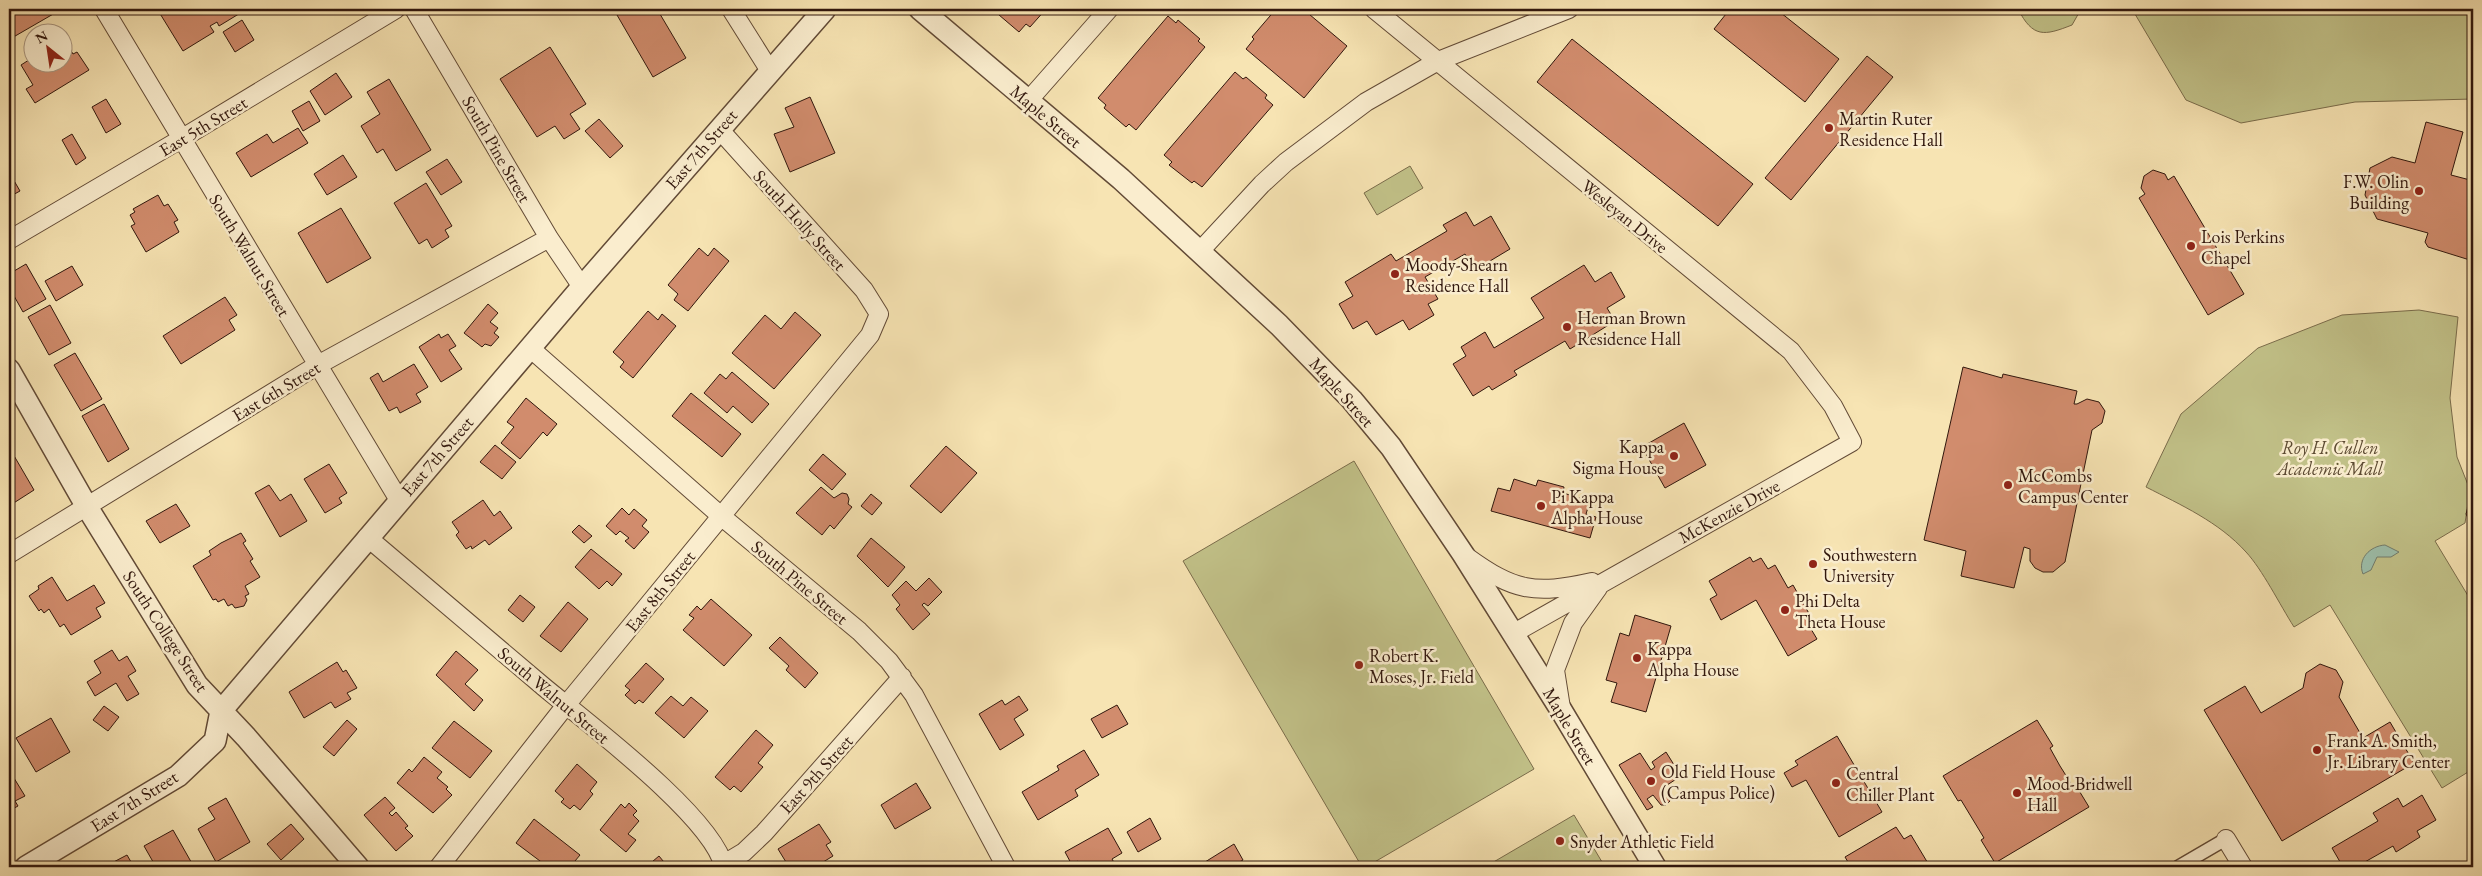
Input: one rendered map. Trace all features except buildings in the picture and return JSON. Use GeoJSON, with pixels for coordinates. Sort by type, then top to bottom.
{"type":"FeatureCollection","features":[{"type":"Feature","properties":{"kind":"street","name":"South Walnut Street"},"geometry":{"type":"LineString","coordinates":[[104,9],[316,366],[399,500]]}},
{"type":"Feature","properties":{"kind":"street","name":"East 5th Street"},"geometry":{"type":"LineString","coordinates":[[9,240],[396,9]]}},
{"type":"Feature","properties":{"kind":"street","name":"South Pine Street"},"geometry":{"type":"LineString","coordinates":[[414,9],[549,238],[582,287]]}},
{"type":"Feature","properties":{"kind":"street"},"geometry":{"type":"LineString","coordinates":[[731,9],[770,71]]}},
{"type":"Feature","properties":{"kind":"street","name":"East 7th Street"},"geometry":{"type":"LineString","coordinates":[[26,867],[178,776],[215,741],[221,712],[399,500],[582,287],[718,129],[825,9]]}},
{"type":"Feature","properties":{"kind":"street","name":"Maple Street"},"geometry":{"type":"LineString","coordinates":[[920,9],[1121,180],[1200,251],[1322,367],[1352,400],[1391,447],[1463,554],[1514,633],[1655,867]]}},
{"type":"Feature","properties":{"kind":"street"},"geometry":{"type":"LineString","coordinates":[[1028,101],[1109,9]]}},
{"type":"Feature","properties":{"kind":"street","name":"Wesleyan Drive"},"geometry":{"type":"LineString","coordinates":[[1374,9],[1791,351],[1833,406],[1852,442]]}},
{"type":"Feature","properties":{"kind":"street"},"geometry":{"type":"LineString","coordinates":[[1200,251],[1262,184],[1286,162],[1366,102],[1438,61],[1569,9]]}},
{"type":"Feature","properties":{"kind":"street","name":"South Holly Street"},"geometry":{"type":"LineString","coordinates":[[718,129],[864,290],[879,314]]}},
{"type":"Feature","properties":{"kind":"street","name":"East 6th Street"},"geometry":{"type":"LineString","coordinates":[[9,554],[316,366],[549,238]]}},
{"type":"Feature","properties":{"kind":"street","name":"East 8th Street"},"geometry":{"type":"LineString","coordinates":[[439,867],[566,705],[870,335],[879,314]]}},
{"type":"Feature","properties":{"kind":"street","name":"South Pine Street"},"geometry":{"type":"LineString","coordinates":[[530,348],[721,516],[859,631],[902,677],[1006,867]]}},
{"type":"Feature","properties":{"kind":"street","name":"South College Street"},"geometry":{"type":"LineString","coordinates":[[9,370],[87,507],[197,685],[246,737],[358,867]]}},
{"type":"Feature","properties":{"kind":"street","name":"McKenzie Drive"},"geometry":{"type":"LineString","coordinates":[[1514,633],[1852,442]]}},
{"type":"Feature","properties":{"kind":"street","name":"South Walnut Street"},"geometry":{"type":"LineString","coordinates":[[367,538],[667,792],[704,831],[724,866]]}},
{"type":"Feature","properties":{"kind":"street","name":"McKenzie Drive"},"geometry":{"type":"LineString","coordinates":[[1463,554],[1494,577],[1520,586],[1559,589],[1607,579]]}},
{"type":"Feature","properties":{"kind":"street","name":"McKenzie Drive"},"geometry":{"type":"LineString","coordinates":[[1561,710],[1555,670],[1573,623],[1589,599],[1607,579]]}},
{"type":"Feature","properties":{"kind":"street","name":"East 9th Street"},"geometry":{"type":"LineString","coordinates":[[724,866],[744,852],[764,833],[902,677]]}},
{"type":"Feature","properties":{"kind":"street"},"geometry":{"type":"LineString","coordinates":[[2178,867],[2226,839],[2243,867]]}},
{"type":"Feature","properties":{"kind":"green space"},"geometry":{"type":"Polygon","coordinates":[[[2018,9],[2080,9],[2080,11],[2072,25],[2054,31],[2040,32],[2034,30],[2029,25],[2018,9]]]}},
{"type":"Feature","properties":{"kind":"green space"},"geometry":{"type":"Polygon","coordinates":[[[2132,9],[2473,9],[2473,99],[2355,102],[2241,123],[2186,100],[2132,9]]]}},
{"type":"Feature","properties":{"kind":"green space"},"geometry":{"type":"Polygon","coordinates":[[[1410,166],[1423,188],[1377,215],[1364,193],[1410,166]]]}},
{"type":"Feature","properties":{"kind":"green space","name":"Roy H. Cullen Academic Mall"},"geometry":{"type":"Polygon","coordinates":[[[2419,310],[2458,317],[2450,398],[2457,457],[2470,490],[2465,523],[2435,541],[2473,604],[2473,769],[2442,788],[2330,605],[2294,627],[2252,559],[2235,541],[2199,515],[2146,487],[2181,414],[2258,348],[2342,315],[2419,310]]]}},
{"type":"Feature","properties":{"kind":"green space","name":"Robert K. Moses, Jr. Field"},"geometry":{"type":"Polygon","coordinates":[[[1354,461],[1534,769],[1366,867],[1362,867],[1183,561],[1354,461]]]}},
{"type":"Feature","properties":{"kind":"green space","name":"Snyder Athletic Field"},"geometry":{"type":"Polygon","coordinates":[[[1574,815],[1605,867],[1485,867],[1574,815]]]}},
{"type":"Feature","properties":{"kind":"shaded area"},"geometry":{"type":"Polygon","coordinates":[[[2385,545],[2399,552],[2391,557],[2377,557],[2371,570],[2363,574],[2362,563],[2366,554],[2374,548],[2385,545]]]}},
{"type":"Feature","properties":{"kind":"place","name":"Martin Ruter Residence Hall"},"geometry":{"type":"Point","coordinates":[1829,128]}},
{"type":"Feature","properties":{"kind":"place","name":"F.W. Olin Building"},"geometry":{"type":"Point","coordinates":[2419,191]}},
{"type":"Feature","properties":{"kind":"place","name":"Lois Perkins Chapel"},"geometry":{"type":"Point","coordinates":[2191,246]}},
{"type":"Feature","properties":{"kind":"place","name":"Moody-Shearn Residence Hall"},"geometry":{"type":"Point","coordinates":[1395,274]}},
{"type":"Feature","properties":{"kind":"place","name":"Herman Brown Residence Hall"},"geometry":{"type":"Point","coordinates":[1567,327]}},
{"type":"Feature","properties":{"kind":"place","name":"Kappa Sigma House"},"geometry":{"type":"Point","coordinates":[1674,456]}},
{"type":"Feature","properties":{"kind":"place","name":"McCombs Campus Center"},"geometry":{"type":"Point","coordinates":[2008,485]}},
{"type":"Feature","properties":{"kind":"place","name":"Pi Kappa Alpha House"},"geometry":{"type":"Point","coordinates":[1541,506]}},
{"type":"Feature","properties":{"kind":"place","name":"Southwestern University"},"geometry":{"type":"Point","coordinates":[1813,564]}},
{"type":"Feature","properties":{"kind":"place","name":"Phi Delta Theta House"},"geometry":{"type":"Point","coordinates":[1785,610]}},
{"type":"Feature","properties":{"kind":"place","name":"Kappa Alpha House"},"geometry":{"type":"Point","coordinates":[1637,658]}},
{"type":"Feature","properties":{"kind":"place","name":"Robert K. Moses, Jr. Field"},"geometry":{"type":"Point","coordinates":[1359,665]}},
{"type":"Feature","properties":{"kind":"place","name":"Frank A. Smith, Jr. Library Center"},"geometry":{"type":"Point","coordinates":[2317,750]}},
{"type":"Feature","properties":{"kind":"place","name":"Old Field House (Campus Police)"},"geometry":{"type":"Point","coordinates":[1651,781]}},
{"type":"Feature","properties":{"kind":"place","name":"Central Chiller Plant"},"geometry":{"type":"Point","coordinates":[1836,783]}},
{"type":"Feature","properties":{"kind":"place","name":"Mood-Bridwell Hall"},"geometry":{"type":"Point","coordinates":[2017,793]}},
{"type":"Feature","properties":{"kind":"place","name":"Snyder Athletic Field"},"geometry":{"type":"Point","coordinates":[1560,841]}}]}
